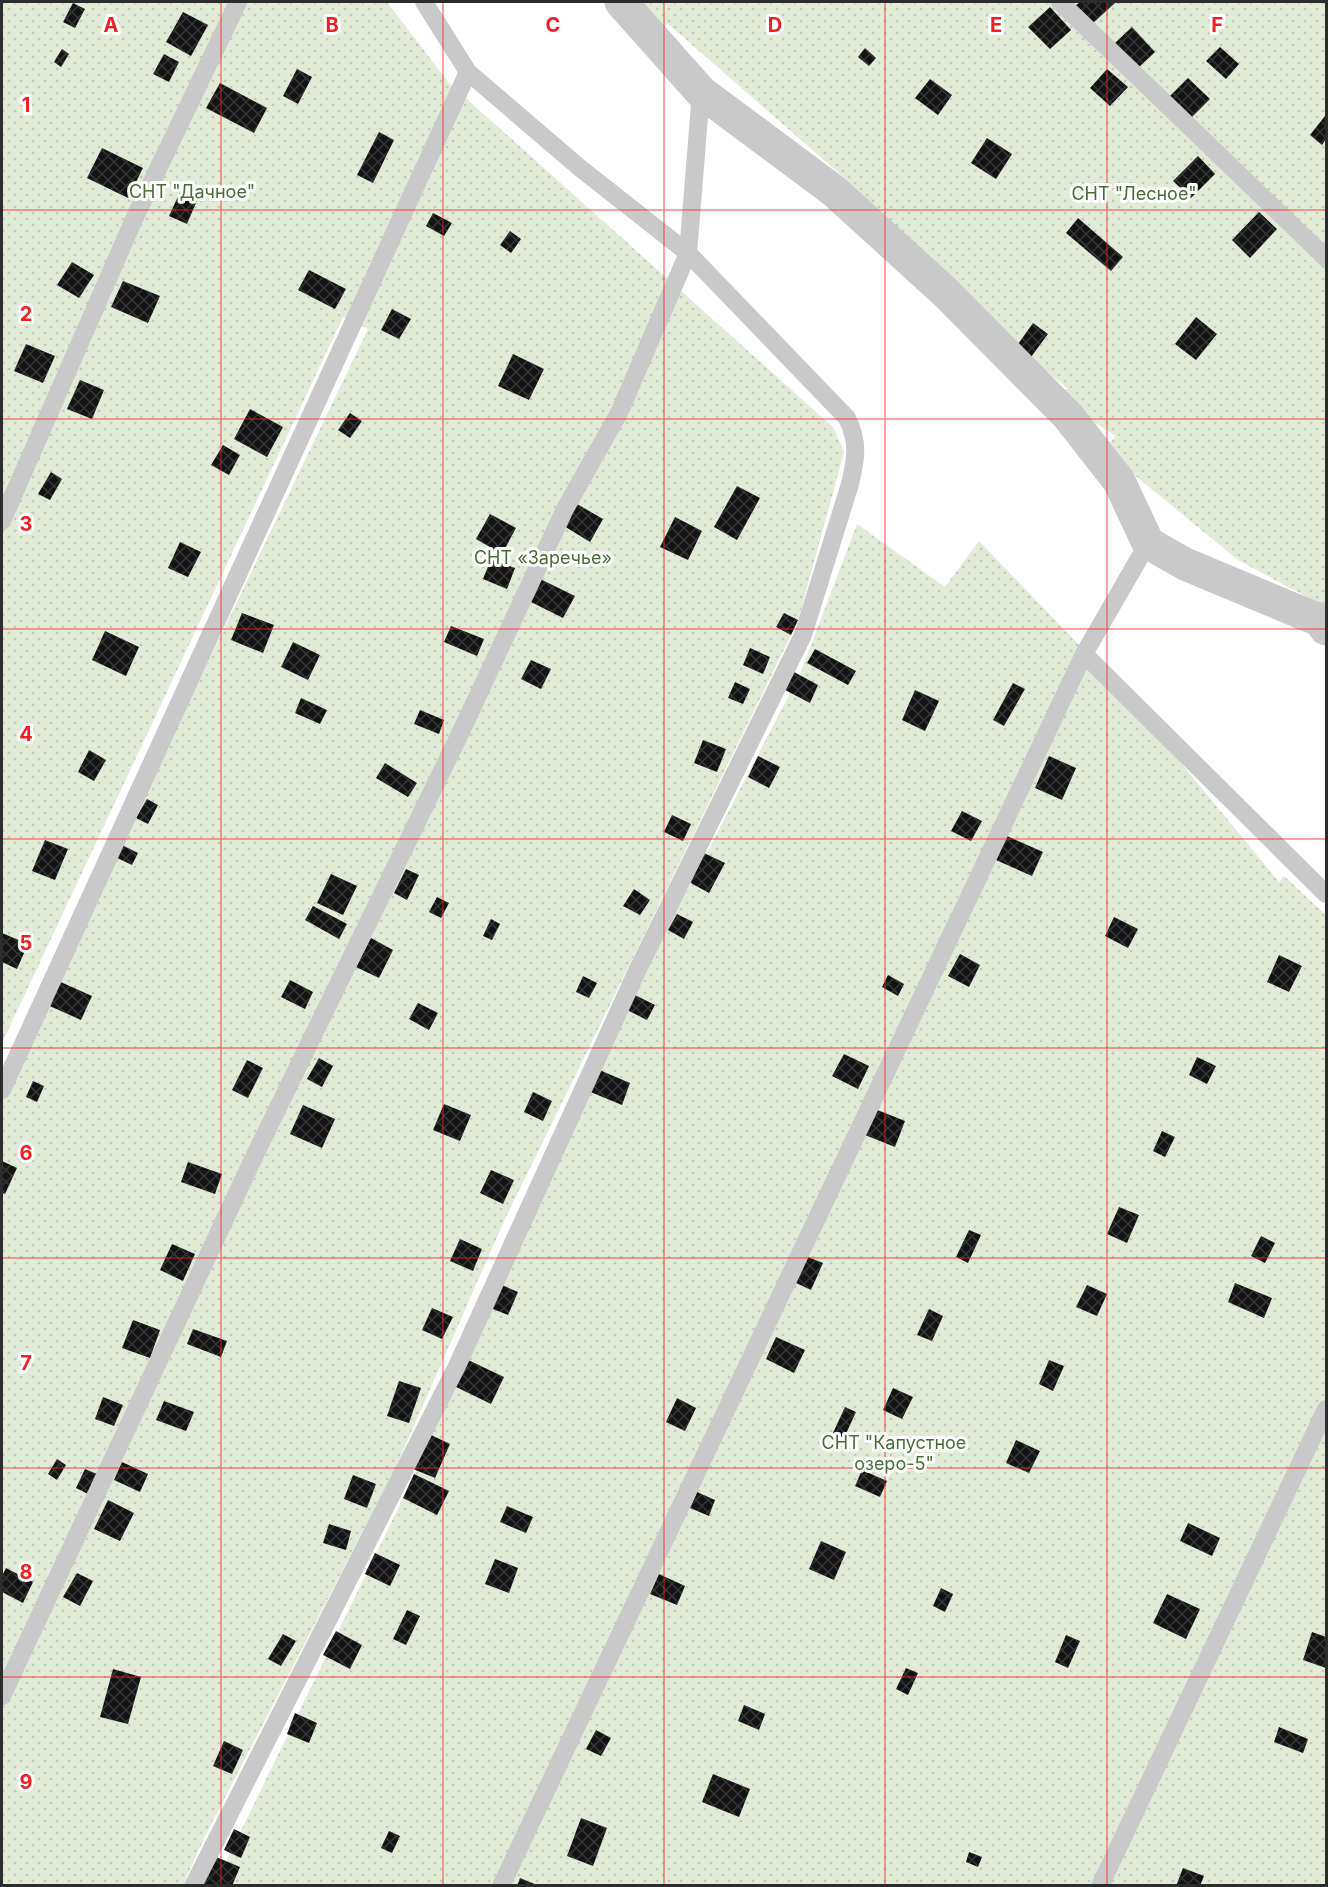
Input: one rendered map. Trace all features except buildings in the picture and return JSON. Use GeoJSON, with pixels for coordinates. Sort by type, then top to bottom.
{"type":"FeatureCollection","features":[{"type":"Feature","properties":{"kind":"street"},"geometry":{"type":"LineString","coordinates":[[621,2],[701,92],[834,191],[945,292],[1068,416],[1119,481],[1148,543],[1185,564],[1319,620],[1326,629]]}},
{"type":"Feature","properties":{"kind":"lane"},"geometry":{"type":"LineString","coordinates":[[2,521],[135,217],[238,2]]}},
{"type":"Feature","properties":{"kind":"lane"},"geometry":{"type":"LineString","coordinates":[[193,1886],[457,1366],[637,971],[803,635],[850,484],[856,447],[854,432],[847,418],[688,253],[580,168],[468,72],[424,2]]}},
{"type":"Feature","properties":{"kind":"lane"},"geometry":{"type":"LineString","coordinates":[[1060,2],[1326,258]]}},
{"type":"Feature","properties":{"kind":"lane"},"geometry":{"type":"LineString","coordinates":[[2,1090],[468,72]]}},
{"type":"Feature","properties":{"kind":"lane"},"geometry":{"type":"LineString","coordinates":[[2,1696],[254,1157],[458,738],[565,508],[619,413],[688,253],[701,92]]}},
{"type":"Feature","properties":{"kind":"lane"},"geometry":{"type":"LineString","coordinates":[[501,1886],[1084,654],[1148,543]]}},
{"type":"Feature","properties":{"kind":"lane"},"geometry":{"type":"LineString","coordinates":[[1084,654],[1326,894]]}},
{"type":"Feature","properties":{"kind":"lane"},"geometry":{"type":"LineString","coordinates":[[1100,1886],[1326,1409]]}},
{"type":"Feature","properties":{"kind":"green space","name":"СНТ «Заречье»"},"geometry":{"type":"Polygon","coordinates":[[[2,2],[387,2],[449,83],[834,428],[844,452],[798,621],[505,1219],[394,1471],[204,1838],[183,1885],[2,1885],[2,1091],[368,329],[343,317],[2,1043],[2,2]]]}},
{"type":"Feature","properties":{"kind":"green space","name":"СНТ \"Лесное\""},"geometry":{"type":"Polygon","coordinates":[[[637,2],[1326,2],[1326,610],[1322,605],[1238,560],[1132,473],[1110,442],[1116,436],[1058,399],[1067,388],[978,317],[848,181],[667,23],[661,29],[637,2]]]}},
{"type":"Feature","properties":{"kind":"green space","name":"СНТ \"Капустное озеро-5\""},"geometry":{"type":"Polygon","coordinates":[[[857,524],[945,587],[979,541],[1112,679],[1279,882],[1284,876],[1326,915],[1326,1885],[214,1886],[413,1478],[497,1283],[613,1033],[800,674],[857,524]]]}},
{"type":"Feature","properties":{"kind":"park label","name":"СНТ \"Дачное\""},"geometry":{"type":"Point","coordinates":[192,192]}}]}
